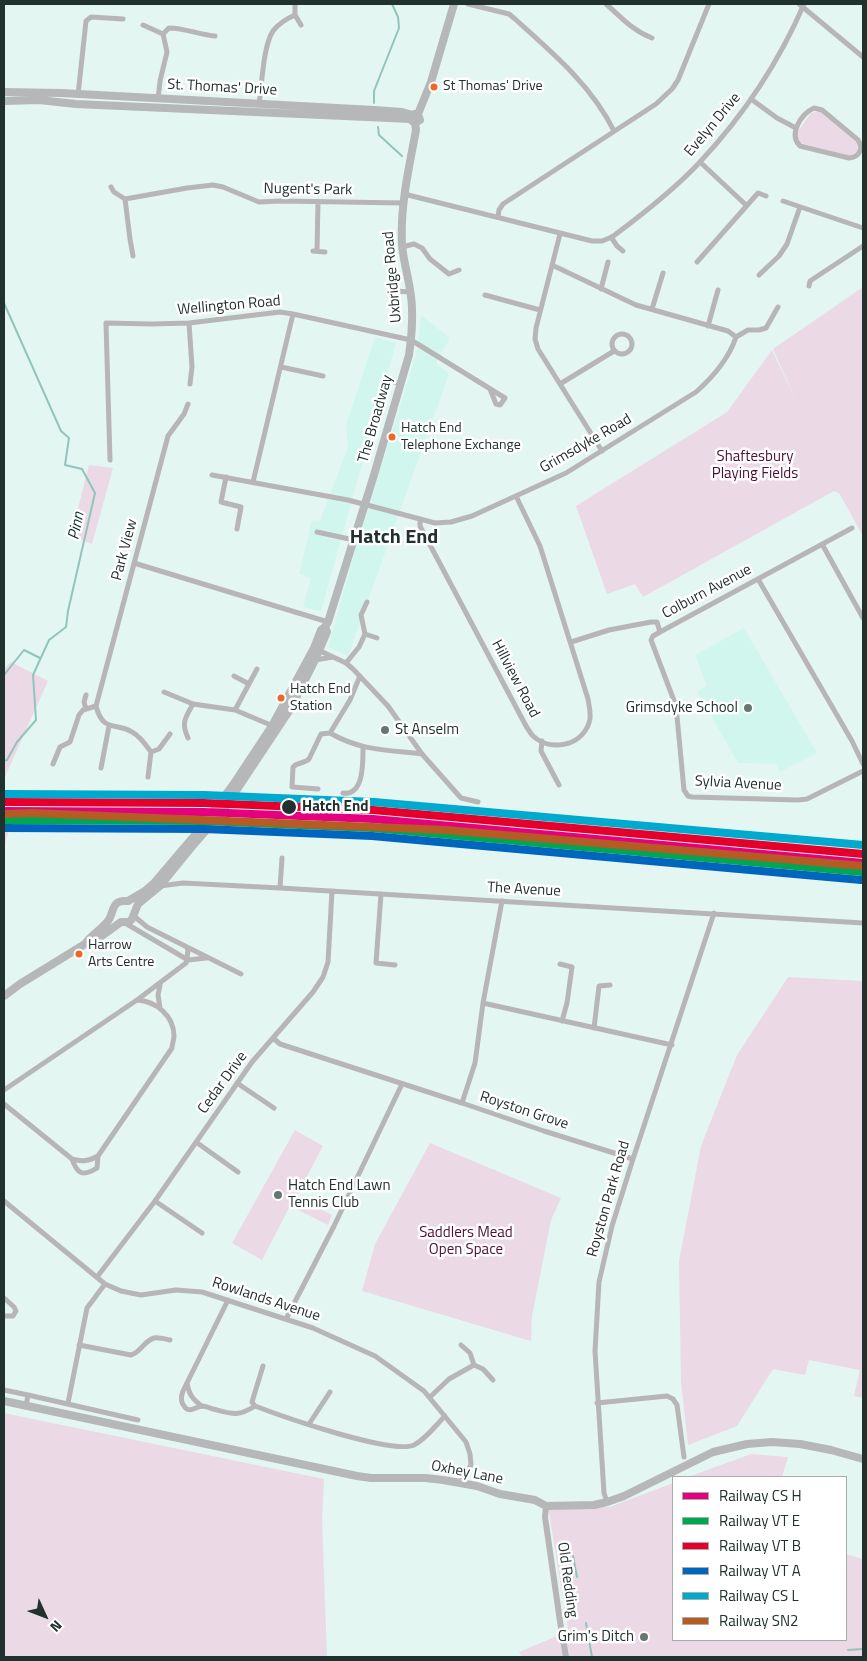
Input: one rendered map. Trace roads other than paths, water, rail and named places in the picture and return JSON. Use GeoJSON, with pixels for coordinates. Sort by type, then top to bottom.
{"type":"FeatureCollection","features":[{"type":"Feature","properties":{"kind":"main road","name":"Uxbridge Road"},"geometry":{"type":"LineString","coordinates":[[411,340],[411,292],[402,247],[404,194],[416,130],[414,118],[431,82],[454,4]]}},
{"type":"Feature","properties":{"kind":"main road","name":"St. Thomas' Drive"},"geometry":{"type":"LineString","coordinates":[[4,92],[30,92],[76,104],[200,110],[379,114]]}},
{"type":"Feature","properties":{"kind":"main road","name":"St. Thomas' Drive"},"geometry":{"type":"LineString","coordinates":[[40,96],[78,95],[259,104],[414,118]]}},
{"type":"Feature","properties":{"kind":"main road"},"geometry":{"type":"LineString","coordinates":[[4,101],[40,96]]}},
{"type":"Feature","properties":{"kind":"main road","name":"The Broadway"},"geometry":{"type":"LineString","coordinates":[[365,505],[401,384],[411,340]]}},
{"type":"Feature","properties":{"kind":"main road"},"geometry":{"type":"LineString","coordinates":[[128,901],[145,891],[166,874],[204,829],[237,785],[275,727],[327,632],[326,625],[365,505]]}},
{"type":"Feature","properties":{"kind":"main road"},"geometry":{"type":"LineString","coordinates":[[275,727],[291,708],[315,660],[317,649]]}},
{"type":"Feature","properties":{"kind":"main road"},"geometry":{"type":"LineString","coordinates":[[113,912],[115,918],[122,922],[129,922],[142,900],[160,886],[166,874]]}},
{"type":"Feature","properties":{"kind":"main road"},"geometry":{"type":"LineString","coordinates":[[4,996],[85,944],[107,923],[118,902],[124,900],[133,904],[135,913]]}},
{"type":"Feature","properties":{"kind":"main road"},"geometry":{"type":"LineString","coordinates":[[85,944],[92,942],[122,922]]}},
{"type":"Feature","properties":{"kind":"main road","name":"Oxhey Lane"},"geometry":{"type":"LineString","coordinates":[[4,1401],[357,1476],[371,1478],[426,1478],[460,1483],[500,1494],[535,1500],[546,1506],[594,1505],[607,1502],[624,1496],[713,1452],[740,1445],[772,1442],[800,1444],[831,1450],[863,1460]]}},
{"type":"Feature","properties":{"kind":"street"},"geometry":{"type":"LineString","coordinates":[[295,4],[295,15],[301,25]]}},
{"type":"Feature","properties":{"kind":"street"},"geometry":{"type":"LineString","coordinates":[[468,4],[508,14],[515,19],[564,64],[606,114],[614,131]]}},
{"type":"Feature","properties":{"kind":"street"},"geometry":{"type":"LineString","coordinates":[[606,4],[632,28],[652,38]]}},
{"type":"Feature","properties":{"kind":"street"},"geometry":{"type":"LineString","coordinates":[[498,217],[503,204],[656,104],[672,89],[678,80],[709,4]]}},
{"type":"Feature","properties":{"kind":"street"},"geometry":{"type":"LineString","coordinates":[[802,5],[863,57]]}},
{"type":"Feature","properties":{"kind":"street","name":"Evelyn Drive"},"geometry":{"type":"LineString","coordinates":[[404,194],[592,241],[611,237],[638,218],[669,192],[700,162],[752,99],[772,67],[802,5]]}},
{"type":"Feature","properties":{"kind":"street"},"geometry":{"type":"LineString","coordinates":[[259,104],[267,44],[272,32],[282,21],[295,15]]}},
{"type":"Feature","properties":{"kind":"street"},"geometry":{"type":"LineString","coordinates":[[78,95],[86,21],[92,17],[123,19]]}},
{"type":"Feature","properties":{"kind":"street"},"geometry":{"type":"LineString","coordinates":[[143,25],[163,34]]}},
{"type":"Feature","properties":{"kind":"street"},"geometry":{"type":"LineString","coordinates":[[163,34],[169,28],[178,28],[215,36]]}},
{"type":"Feature","properties":{"kind":"street"},"geometry":{"type":"LineString","coordinates":[[158,99],[167,52],[163,34]]}},
{"type":"Feature","properties":{"kind":"street"},"geometry":{"type":"LineString","coordinates":[[752,99],[777,118],[796,128]]}},
{"type":"Feature","properties":{"kind":"street"},"geometry":{"type":"LineString","coordinates":[[200,110],[201,101]]}},
{"type":"Feature","properties":{"kind":"street"},"geometry":{"type":"LineString","coordinates":[[814,108],[822,110],[858,140],[861,144],[861,150],[858,155],[849,158],[800,146],[795,141],[794,133],[796,128],[808,111],[814,108]]}},
{"type":"Feature","properties":{"kind":"street"},"geometry":{"type":"LineString","coordinates":[[700,162],[746,205]]}},
{"type":"Feature","properties":{"kind":"street","name":"Nugent's Park"},"geometry":{"type":"LineString","coordinates":[[125,199],[213,185],[223,187],[258,202],[403,203]]}},
{"type":"Feature","properties":{"kind":"street"},"geometry":{"type":"LineString","coordinates":[[111,187],[114,192],[125,199],[128,232],[133,256]]}},
{"type":"Feature","properties":{"kind":"street"},"geometry":{"type":"LineString","coordinates":[[697,262],[746,205],[758,194],[766,196]]}},
{"type":"Feature","properties":{"kind":"street"},"geometry":{"type":"LineString","coordinates":[[783,201],[863,228]]}},
{"type":"Feature","properties":{"kind":"street"},"geometry":{"type":"LineString","coordinates":[[318,202],[315,251],[324,252]]}},
{"type":"Feature","properties":{"kind":"street"},"geometry":{"type":"LineString","coordinates":[[759,276],[779,256],[787,244],[800,207]]}},
{"type":"Feature","properties":{"kind":"street"},"geometry":{"type":"LineString","coordinates":[[560,234],[536,328],[538,349],[602,452]]}},
{"type":"Feature","properties":{"kind":"street"},"geometry":{"type":"LineString","coordinates":[[611,237],[623,251]]}},
{"type":"Feature","properties":{"kind":"street"},"geometry":{"type":"LineString","coordinates":[[402,247],[414,244],[422,248],[430,259],[450,274],[459,270]]}},
{"type":"Feature","properties":{"kind":"street"},"geometry":{"type":"LineString","coordinates":[[809,286],[810,281],[863,246]]}},
{"type":"Feature","properties":{"kind":"street"},"geometry":{"type":"LineString","coordinates":[[601,289],[608,262]]}},
{"type":"Feature","properties":{"kind":"street"},"geometry":{"type":"LineString","coordinates":[[552,265],[636,305],[728,332],[736,337],[748,330],[766,328],[778,308]]}},
{"type":"Feature","properties":{"kind":"street"},"geometry":{"type":"LineString","coordinates":[[652,309],[663,273]]}},
{"type":"Feature","properties":{"kind":"street"},"geometry":{"type":"LineString","coordinates":[[393,286],[395,291],[411,292]]}},
{"type":"Feature","properties":{"kind":"street"},"geometry":{"type":"LineString","coordinates":[[708,326],[718,290]]}},
{"type":"Feature","properties":{"kind":"street"},"geometry":{"type":"LineString","coordinates":[[484,295],[540,310]]}},
{"type":"Feature","properties":{"kind":"street","name":"Wellington Road"},"geometry":{"type":"LineString","coordinates":[[110,460],[106,323],[189,323],[280,312],[293,314],[411,340],[490,389]]}},
{"type":"Feature","properties":{"kind":"street"},"geometry":{"type":"LineString","coordinates":[[252,482],[293,314]]}},
{"type":"Feature","properties":{"kind":"street"},"geometry":{"type":"LineString","coordinates":[[189,323],[192,367],[190,384]]}},
{"type":"Feature","properties":{"kind":"street","name":"Grimsdyke Road"},"geometry":{"type":"LineString","coordinates":[[212,475],[348,500],[435,522],[451,522],[472,516],[566,473],[696,392],[708,382],[719,368],[734,344],[736,337]]}},
{"type":"Feature","properties":{"kind":"street"},"geometry":{"type":"LineString","coordinates":[[560,384],[614,350]]}},
{"type":"Feature","properties":{"kind":"street"},"geometry":{"type":"LineString","coordinates":[[281,367],[322,376]]}},
{"type":"Feature","properties":{"kind":"street"},"geometry":{"type":"LineString","coordinates":[[390,381],[401,384]]}},
{"type":"Feature","properties":{"kind":"street","name":"Park View"},"geometry":{"type":"LineString","coordinates":[[96,706],[168,436],[184,414],[188,404]]}},
{"type":"Feature","properties":{"kind":"street"},"geometry":{"type":"LineString","coordinates":[[226,477],[221,502],[241,507],[237,528]]}},
{"type":"Feature","properties":{"kind":"street"},"geometry":{"type":"LineString","coordinates":[[516,496],[540,546],[588,699],[590,722],[582,735],[574,741],[562,745],[548,744],[542,741],[541,751],[559,785]]}},
{"type":"Feature","properties":{"kind":"street","name":"Hillview Road"},"geometry":{"type":"LineString","coordinates":[[420,519],[420,526],[526,726],[532,735],[542,741]]}},
{"type":"Feature","properties":{"kind":"street","name":"Colburn Avenue"},"geometry":{"type":"LineString","coordinates":[[570,642],[609,630],[651,622],[657,622],[660,632],[852,528]]}},
{"type":"Feature","properties":{"kind":"street"},"geometry":{"type":"LineString","coordinates":[[317,532],[354,540]]}},
{"type":"Feature","properties":{"kind":"street"},"geometry":{"type":"LineString","coordinates":[[822,544],[863,618]]}},
{"type":"Feature","properties":{"kind":"street"},"geometry":{"type":"LineString","coordinates":[[134,563],[326,625]]}},
{"type":"Feature","properties":{"kind":"street"},"geometry":{"type":"LineString","coordinates":[[758,579],[852,741],[863,764]]}},
{"type":"Feature","properties":{"kind":"street"},"geometry":{"type":"LineString","coordinates":[[346,663],[359,647],[364,634],[361,615],[367,602]]}},
{"type":"Feature","properties":{"kind":"street","name":"Sylvia Avenue"},"geometry":{"type":"LineString","coordinates":[[660,632],[653,636],[651,640],[676,706],[684,790],[688,796],[701,798],[807,799],[863,772]]}},
{"type":"Feature","properties":{"kind":"street"},"geometry":{"type":"LineString","coordinates":[[364,634],[377,638]]}},
{"type":"Feature","properties":{"kind":"street"},"geometry":{"type":"LineString","coordinates":[[317,649],[346,663],[360,676],[388,706],[440,776],[461,798],[478,802]]}},
{"type":"Feature","properties":{"kind":"street"},"geometry":{"type":"LineString","coordinates":[[315,660],[334,657]]}},
{"type":"Feature","properties":{"kind":"street"},"geometry":{"type":"LineString","coordinates":[[235,710],[257,669]]}},
{"type":"Feature","properties":{"kind":"street"},"geometry":{"type":"LineString","coordinates":[[234,676],[249,684]]}},
{"type":"Feature","properties":{"kind":"street"},"geometry":{"type":"LineString","coordinates":[[330,733],[350,700],[360,676]]}},
{"type":"Feature","properties":{"kind":"street"},"geometry":{"type":"LineString","coordinates":[[164,692],[193,704],[235,710],[275,727]]}},
{"type":"Feature","properties":{"kind":"street"},"geometry":{"type":"LineString","coordinates":[[86,695],[84,702],[86,709]]}},
{"type":"Feature","properties":{"kind":"street"},"geometry":{"type":"LineString","coordinates":[[188,738],[183,729],[184,721],[193,704]]}},
{"type":"Feature","properties":{"kind":"street"},"geometry":{"type":"LineString","coordinates":[[54,764],[60,747],[70,742],[79,715],[83,710],[96,706],[98,716],[109,726],[132,731],[151,752],[148,777]]}},
{"type":"Feature","properties":{"kind":"street"},"geometry":{"type":"LineString","coordinates":[[101,768],[109,726]]}},
{"type":"Feature","properties":{"kind":"street"},"geometry":{"type":"LineString","coordinates":[[318,790],[292,787],[293,767],[309,759],[321,734],[330,733],[363,748],[422,754]]}},
{"type":"Feature","properties":{"kind":"street"},"geometry":{"type":"LineString","coordinates":[[151,752],[159,749],[170,734]]}},
{"type":"Feature","properties":{"kind":"street"},"geometry":{"type":"LineString","coordinates":[[343,793],[352,793],[358,786],[363,748]]}},
{"type":"Feature","properties":{"kind":"street"},"geometry":{"type":"LineString","coordinates":[[280,888],[282,858]]}},
{"type":"Feature","properties":{"kind":"street","name":"The Avenue"},"geometry":{"type":"LineString","coordinates":[[166,874],[183,883]]}},
{"type":"Feature","properties":{"kind":"street","name":"The Avenue"},"geometry":{"type":"LineString","coordinates":[[160,886],[183,883],[280,888],[863,923]]}},
{"type":"Feature","properties":{"kind":"street","name":"Cedar Drive"},"geometry":{"type":"LineString","coordinates":[[97,1277],[155,1201],[252,1062],[313,992],[323,977],[328,962],[332,891]]}},
{"type":"Feature","properties":{"kind":"street"},"geometry":{"type":"LineString","coordinates":[[381,894],[376,963],[396,965]]}},
{"type":"Feature","properties":{"kind":"street","name":"Royston Grove"},"geometry":{"type":"LineString","coordinates":[[502,901],[483,1003],[476,1063],[462,1103],[633,1159]]}},
{"type":"Feature","properties":{"kind":"street"},"geometry":{"type":"LineString","coordinates":[[135,913],[147,927],[241,974]]}},
{"type":"Feature","properties":{"kind":"street","name":"Royston Park Road"},"geometry":{"type":"LineString","coordinates":[[607,1502],[604,1493],[595,1351],[599,1282],[612,1226],[714,914]]}},
{"type":"Feature","properties":{"kind":"street"},"geometry":{"type":"LineString","coordinates":[[122,922],[188,960],[206,958]]}},
{"type":"Feature","properties":{"kind":"street"},"geometry":{"type":"LineString","coordinates":[[4,1090],[160,984],[186,963],[188,960],[187,947]]}},
{"type":"Feature","properties":{"kind":"street"},"geometry":{"type":"LineString","coordinates":[[560,964],[572,967],[567,1003],[562,1022]]}},
{"type":"Feature","properties":{"kind":"street"},"geometry":{"type":"LineString","coordinates":[[160,984],[158,995],[160,1008]]}},
{"type":"Feature","properties":{"kind":"street"},"geometry":{"type":"LineString","coordinates":[[594,1028],[599,986],[610,985]]}},
{"type":"Feature","properties":{"kind":"street"},"geometry":{"type":"LineString","coordinates":[[4,1104],[72,1159],[80,1162],[98,1156],[172,1048],[174,1036],[171,1022],[160,1008],[146,1001],[137,1000]]}},
{"type":"Feature","properties":{"kind":"street"},"geometry":{"type":"LineString","coordinates":[[483,1003],[672,1045]]}},
{"type":"Feature","properties":{"kind":"street"},"geometry":{"type":"LineString","coordinates":[[273,1038],[280,1044],[462,1103]]}},
{"type":"Feature","properties":{"kind":"street"},"geometry":{"type":"LineString","coordinates":[[237,1083],[274,1108]]}},
{"type":"Feature","properties":{"kind":"street"},"geometry":{"type":"LineString","coordinates":[[286,1319],[334,1226],[402,1084]]}},
{"type":"Feature","properties":{"kind":"street"},"geometry":{"type":"LineString","coordinates":[[196,1142],[238,1172]]}},
{"type":"Feature","properties":{"kind":"street"},"geometry":{"type":"LineString","coordinates":[[72,1159],[75,1168],[85,1174],[97,1168],[98,1156]]}},
{"type":"Feature","properties":{"kind":"street","name":"Rowlands Avenue"},"geometry":{"type":"LineString","coordinates":[[4,1201],[105,1284],[121,1291],[141,1295],[176,1290],[202,1292],[313,1328],[376,1356],[424,1391],[466,1442],[471,1465],[460,1483]]}},
{"type":"Feature","properties":{"kind":"street"},"geometry":{"type":"LineString","coordinates":[[155,1201],[202,1233]]}},
{"type":"Feature","properties":{"kind":"street"},"geometry":{"type":"LineString","coordinates":[[68,1403],[87,1308],[105,1284]]}},
{"type":"Feature","properties":{"kind":"street"},"geometry":{"type":"LineString","coordinates":[[4,1298],[14,1307],[16,1312],[13,1316],[4,1316]]}},
{"type":"Feature","properties":{"kind":"street"},"geometry":{"type":"LineString","coordinates":[[202,1406],[194,1410],[188,1410],[184,1407],[181,1400],[182,1391],[228,1300]]}},
{"type":"Feature","properties":{"kind":"street"},"geometry":{"type":"LineString","coordinates":[[79,1345],[131,1355],[135,1354],[148,1341],[155,1338],[170,1340]]}},
{"type":"Feature","properties":{"kind":"street"},"geometry":{"type":"LineString","coordinates":[[461,1345],[470,1353],[474,1364],[483,1369],[493,1380]]}},
{"type":"Feature","properties":{"kind":"street"},"geometry":{"type":"LineString","coordinates":[[430,1397],[450,1380],[474,1364]]}},
{"type":"Feature","properties":{"kind":"street"},"geometry":{"type":"LineString","coordinates":[[264,1366],[252,1402],[255,1406],[284,1417],[363,1441],[402,1448],[414,1445],[424,1438],[445,1416]]}},
{"type":"Feature","properties":{"kind":"street"},"geometry":{"type":"LineString","coordinates":[[187,1382],[189,1394],[202,1406],[232,1414],[244,1413],[255,1406]]}},
{"type":"Feature","properties":{"kind":"street"},"geometry":{"type":"LineString","coordinates":[[4,1390],[138,1420]]}},
{"type":"Feature","properties":{"kind":"street"},"geometry":{"type":"LineString","coordinates":[[309,1424],[330,1392]]}},
{"type":"Feature","properties":{"kind":"street"},"geometry":{"type":"LineString","coordinates":[[26,1406],[28,1395]]}},
{"type":"Feature","properties":{"kind":"street"},"geometry":{"type":"LineString","coordinates":[[597,1402],[667,1396],[673,1399],[677,1405],[684,1457]]}},
{"type":"Feature","properties":{"kind":"street","name":"Old Redding"},"geometry":{"type":"LineString","coordinates":[[546,1506],[545,1516],[560,1628],[566,1657]]}},
{"type":"Feature","properties":{"kind":"waterway"},"geometry":{"type":"LineString","coordinates":[[374,103],[374,91],[399,28],[398,17],[392,4]]}},
{"type":"Feature","properties":{"kind":"waterway"},"geometry":{"type":"LineString","coordinates":[[378,127],[379,135],[402,156]]}},
{"type":"Feature","properties":{"kind":"waterway","name":"Pinn"},"geometry":{"type":"LineString","coordinates":[[4,303],[61,431],[69,438],[65,465],[82,469],[95,493],[66,627],[49,640],[33,675],[36,720],[17,742],[7,760],[4,761]]}},
{"type":"Feature","properties":{"kind":"waterway"},"geometry":{"type":"LineString","coordinates":[[4,675],[24,650],[40,658]]}},
{"type":"Feature","properties":{"kind":"waterway"},"geometry":{"type":"LineString","coordinates":[[573,1556],[577,1577]]}},
{"type":"Feature","properties":{"kind":"waterway"},"geometry":{"type":"LineString","coordinates":[[586,1623],[592,1657]]}},
{"type":"Feature","properties":{"kind":"waterway"},"geometry":{"type":"LineString","coordinates":[[848,1650],[863,1649]]}},
{"type":"Feature","properties":{"kind":"rail line","name":"SN2"},"geometry":{"type":"LineString","coordinates":[[4,814],[32,813],[446,830],[863,866]]}},
{"type":"Feature","properties":{"kind":"place","name":"St Thomas' Drive"},"geometry":{"type":"Point","coordinates":[434,87]}},
{"type":"Feature","properties":{"kind":"place","name":"Hatch End Telephone Exchange"},"geometry":{"type":"Point","coordinates":[392,437]}},
{"type":"Feature","properties":{"kind":"place","name":"Hatch End Station"},"geometry":{"type":"Point","coordinates":[281,698]}},
{"type":"Feature","properties":{"kind":"place","name":"Grimsdyke School"},"geometry":{"type":"Point","coordinates":[748,708]}},
{"type":"Feature","properties":{"kind":"place","name":"St Anselm"},"geometry":{"type":"Point","coordinates":[385,730]}},
{"type":"Feature","properties":{"kind":"place","name":"Hatch End"},"geometry":{"type":"Point","coordinates":[289,807]}},
{"type":"Feature","properties":{"kind":"place","name":"Harrow Arts Centre"},"geometry":{"type":"Point","coordinates":[79,954]}},
{"type":"Feature","properties":{"kind":"place","name":"Hatch End Lawn Tennis Club"},"geometry":{"type":"Point","coordinates":[278,1195]}},
{"type":"Feature","properties":{"kind":"place","name":"Grim's Ditch"},"geometry":{"type":"Point","coordinates":[644,1637]}},
{"type":"Feature","properties":{"kind":"district","name":"Hatch End"},"geometry":{"type":"Point","coordinates":[394,538]}},
{"type":"Feature","properties":{"kind":"park label","name":"Shaftesbury Playing Fields"},"geometry":{"type":"Point","coordinates":[755,466]}},
{"type":"Feature","properties":{"kind":"park label","name":"Saddlers Mead Open Space"},"geometry":{"type":"Point","coordinates":[466,1242]}}]}
